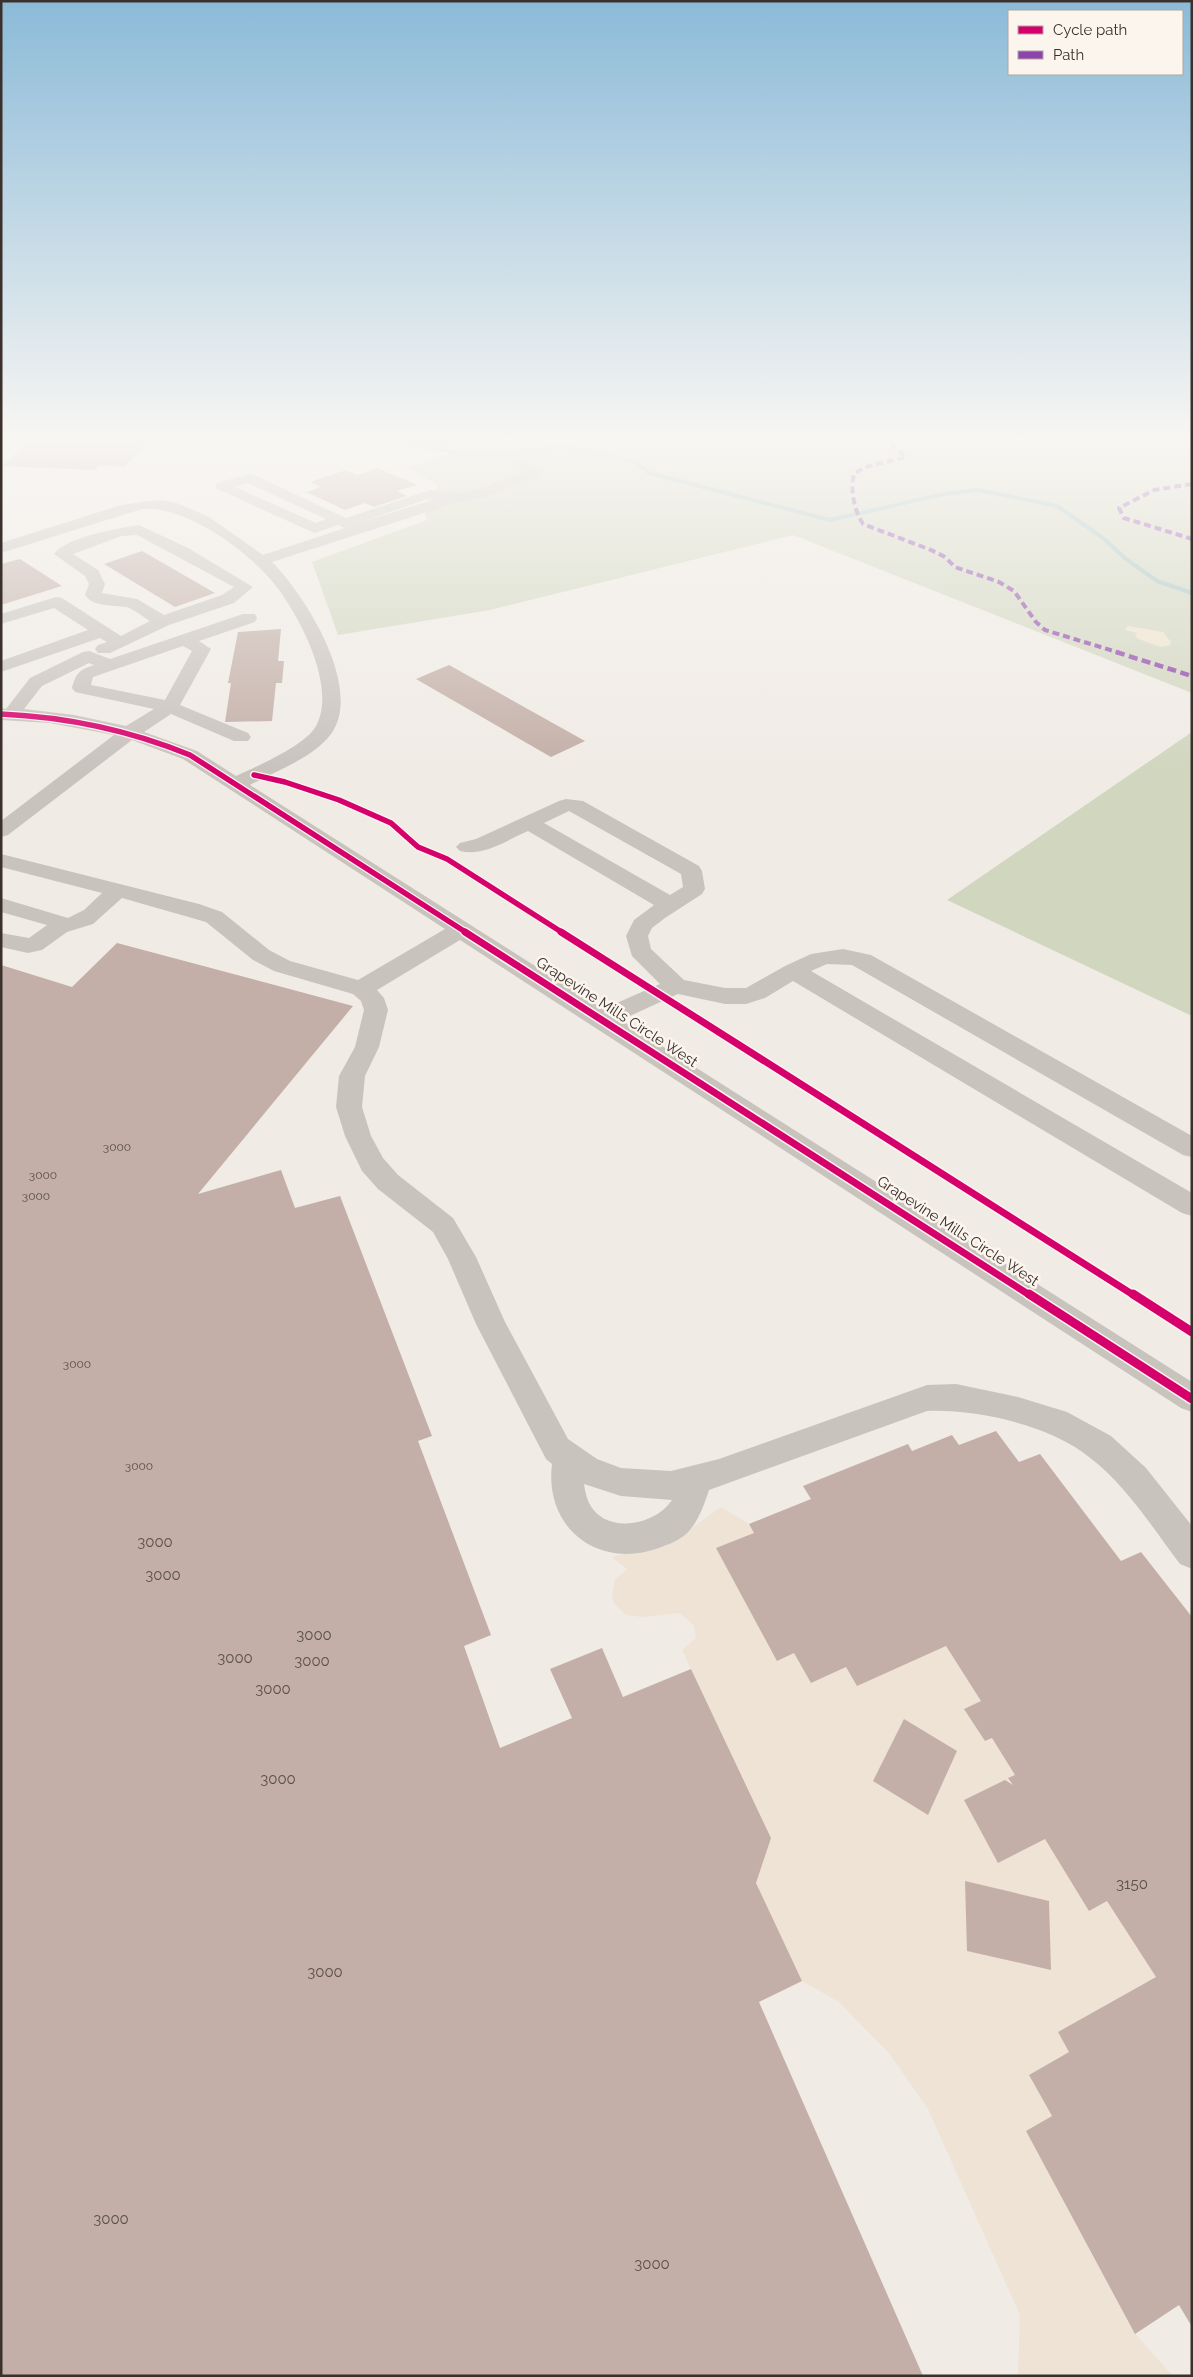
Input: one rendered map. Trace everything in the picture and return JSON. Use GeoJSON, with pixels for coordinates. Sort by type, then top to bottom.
{"type":"FeatureCollection","features":[{"type":"Feature","properties":{"kind":"street"},"geometry":{"type":"LineString","coordinates":[[72,548],[62,554],[92,573],[97,584],[93,595],[109,601],[131,603],[163,621]]}},
{"type":"Feature","properties":{"kind":"street"},"geometry":{"type":"LineString","coordinates":[[6,714],[36,682],[163,621],[228,599],[245,587],[176,548]]}},
{"type":"Feature","properties":{"kind":"street"},"geometry":{"type":"LineString","coordinates":[[236,784],[299,750],[323,731],[331,708],[330,680],[294,600],[276,575],[245,548]]}},
{"type":"Feature","properties":{"kind":"street"},"geometry":{"type":"LineString","coordinates":[[260,561],[291,548]]}},
{"type":"Feature","properties":{"kind":"street"},"geometry":{"type":"LineString","coordinates":[[1,619],[56,602],[120,643]]}},
{"type":"Feature","properties":{"kind":"street"},"geometry":{"type":"LineString","coordinates":[[241,737],[170,706],[81,688],[85,674],[248,618]]}},
{"type":"Feature","properties":{"kind":"street"},"geometry":{"type":"LineString","coordinates":[[1,667],[102,631]]}},
{"type":"Feature","properties":{"kind":"street"},"geometry":{"type":"LineString","coordinates":[[1,831],[130,732],[170,706],[202,650],[184,640]]}},
{"type":"Feature","properties":{"kind":"street"},"geometry":{"type":"LineString","coordinates":[[89,656],[109,665]]}},
{"type":"Feature","properties":{"kind":"street","name":"Grapevine Mills Circle West"},"geometry":{"type":"LineString","coordinates":[[6,714],[67,718],[130,732],[190,755],[1192,1399]]}},
{"type":"Feature","properties":{"kind":"street"},"geometry":{"type":"LineString","coordinates":[[467,847],[481,845],[566,804],[576,805],[691,871],[694,889],[669,904],[642,925],[637,936],[640,951],[676,986],[725,996],[746,996],[757,993],[793,971],[821,957],[844,955],[863,960],[1192,1148]]}},
{"type":"Feature","properties":{"kind":"street"},"geometry":{"type":"LineString","coordinates":[[528,822],[669,904]]}},
{"type":"Feature","properties":{"kind":"street"},"geometry":{"type":"LineString","coordinates":[[1,860],[214,917],[262,954],[282,966],[361,989],[372,998],[376,1010],[366,1047],[352,1076],[350,1092],[349,1107],[358,1136],[372,1164],[388,1182],[443,1225],[462,1257],[491,1324],[557,1449],[586,1470],[621,1482],[671,1486],[720,1473],[926,1398],[956,1397],[1018,1410],[1056,1422],[1100,1446],[1134,1478],[1192,1553]]}},
{"type":"Feature","properties":{"kind":"street"},"geometry":{"type":"LineString","coordinates":[[1,940],[24,947],[34,945],[60,926],[76,924],[87,918],[117,890]]}},
{"type":"Feature","properties":{"kind":"street"},"geometry":{"type":"LineString","coordinates":[[1,905],[57,920],[60,926]]}},
{"type":"Feature","properties":{"kind":"street"},"geometry":{"type":"LineString","coordinates":[[361,989],[462,929]]}},
{"type":"Feature","properties":{"kind":"street"},"geometry":{"type":"LineString","coordinates":[[793,971],[1192,1206]]}},
{"type":"Feature","properties":{"kind":"street"},"geometry":{"type":"LineString","coordinates":[[602,1019],[676,986]]}},
{"type":"Feature","properties":{"kind":"street"},"geometry":{"type":"LineString","coordinates":[[568,1457],[568,1487],[574,1507],[584,1524],[598,1534],[617,1540],[649,1537],[673,1524],[688,1505],[696,1479]]}},
{"type":"Feature","properties":{"kind":"green space"},"geometry":{"type":"Polygon","coordinates":[[[351,548],[741,548],[490,610],[338,635],[312,562],[351,548]]]}},
{"type":"Feature","properties":{"kind":"green space"},"geometry":{"type":"Polygon","coordinates":[[[826,548],[1192,548],[1192,693],[826,548]]]}},
{"type":"Feature","properties":{"kind":"green space"},"geometry":{"type":"Polygon","coordinates":[[[1192,732],[1192,1016],[947,900],[1192,732]]]}},
{"type":"Feature","properties":{"kind":"sand"},"geometry":{"type":"Polygon","coordinates":[[[1128,626],[1163,632],[1171,642],[1170,645],[1161,647],[1138,639],[1135,636],[1137,633],[1125,630],[1128,626]]]}},
{"type":"Feature","properties":{"kind":"shaded area"},"geometry":{"type":"Polygon","coordinates":[[[721,1507],[749,1524],[754,1533],[777,1661],[794,1653],[811,1683],[846,1667],[857,1685],[946,1646],[981,1701],[965,1709],[985,1741],[1002,1734],[1156,1977],[1058,2032],[1069,2052],[1029,2075],[1052,2116],[1026,2131],[1135,2334],[1173,2376],[1018,2376],[1020,2315],[928,2109],[889,2053],[839,2002],[802,1981],[756,1883],[771,1837],[682,1650],[696,1638],[694,1626],[680,1613],[643,1617],[626,1615],[614,1603],[612,1595],[615,1580],[627,1569],[612,1557],[674,1541],[721,1507]]]}},
{"type":"Feature","properties":{"kind":"building"},"geometry":{"type":"Polygon","coordinates":[[[142,551],[215,593],[175,607],[104,564],[142,551]]]}},
{"type":"Feature","properties":{"kind":"building"},"geometry":{"type":"Polygon","coordinates":[[[20,559],[62,586],[1,605],[1,564],[20,559]]]}},
{"type":"Feature","properties":{"kind":"building"},"geometry":{"type":"Polygon","coordinates":[[[281,629],[278,661],[284,661],[282,683],[276,683],[272,721],[225,722],[231,683],[228,683],[238,632],[281,629]]]}},
{"type":"Feature","properties":{"kind":"building"},"geometry":{"type":"Polygon","coordinates":[[[449,665],[585,741],[551,757],[416,679],[449,665]]]}},
{"type":"Feature","properties":{"kind":"building"},"geometry":{"type":"Polygon","coordinates":[[[117,943],[353,1006],[198,1194],[281,1170],[295,1208],[340,1196],[432,1436],[418,1441],[491,1635],[464,1646],[500,1748],[572,1718],[550,1669],[602,1648],[623,1697],[691,1669],[771,1838],[756,1883],[802,1981],[759,2002],[923,2376],[1,2376],[1,965],[72,987],[117,943]]]}},
{"type":"Feature","properties":{"kind":"building"},"geometry":{"type":"Polygon","coordinates":[[[996,1431],[1019,1462],[1040,1454],[1121,1561],[1141,1552],[1192,1617],[1192,2327],[1179,2305],[1135,2334],[1026,2131],[1052,2116],[1029,2075],[1069,2052],[1058,2032],[1156,1977],[1107,1901],[1089,1911],[1045,1839],[998,1863],[964,1800],[1005,1780],[1013,1785],[1008,1778],[1015,1775],[992,1738],[985,1741],[964,1709],[981,1701],[946,1646],[857,1686],[846,1667],[811,1683],[794,1653],[777,1661],[716,1548],[754,1533],[749,1524],[811,1499],[803,1486],[908,1444],[912,1451],[952,1435],[959,1445],[996,1431]]]}},
{"type":"Feature","properties":{"kind":"building"},"geometry":{"type":"Polygon","coordinates":[[[904,1719],[957,1751],[928,1815],[873,1781],[904,1719]]]}},
{"type":"Feature","properties":{"kind":"building"},"geometry":{"type":"Polygon","coordinates":[[[965,1881],[1049,1901],[1051,1970],[967,1951],[965,1881]]]}},
{"type":"Feature","properties":{"kind":"waterway"},"geometry":{"type":"LineString","coordinates":[[1114,548],[1157,581],[1192,593]]}},
{"type":"Feature","properties":{"kind":"marked path"},"geometry":{"type":"LineString","coordinates":[[925,548],[945,557],[955,567],[999,582],[1014,591],[1036,622],[1045,630],[1192,676]]}},
{"type":"Feature","properties":{"kind":"cycle path"},"geometry":{"type":"LineString","coordinates":[[1,714],[50,717],[98,725],[144,738],[190,755],[1192,1399]]}},
{"type":"Feature","properties":{"kind":"cycle path"},"geometry":{"type":"LineString","coordinates":[[254,775],[285,782],[339,800],[391,823],[418,847],[447,859],[1192,1332]]}}]}
